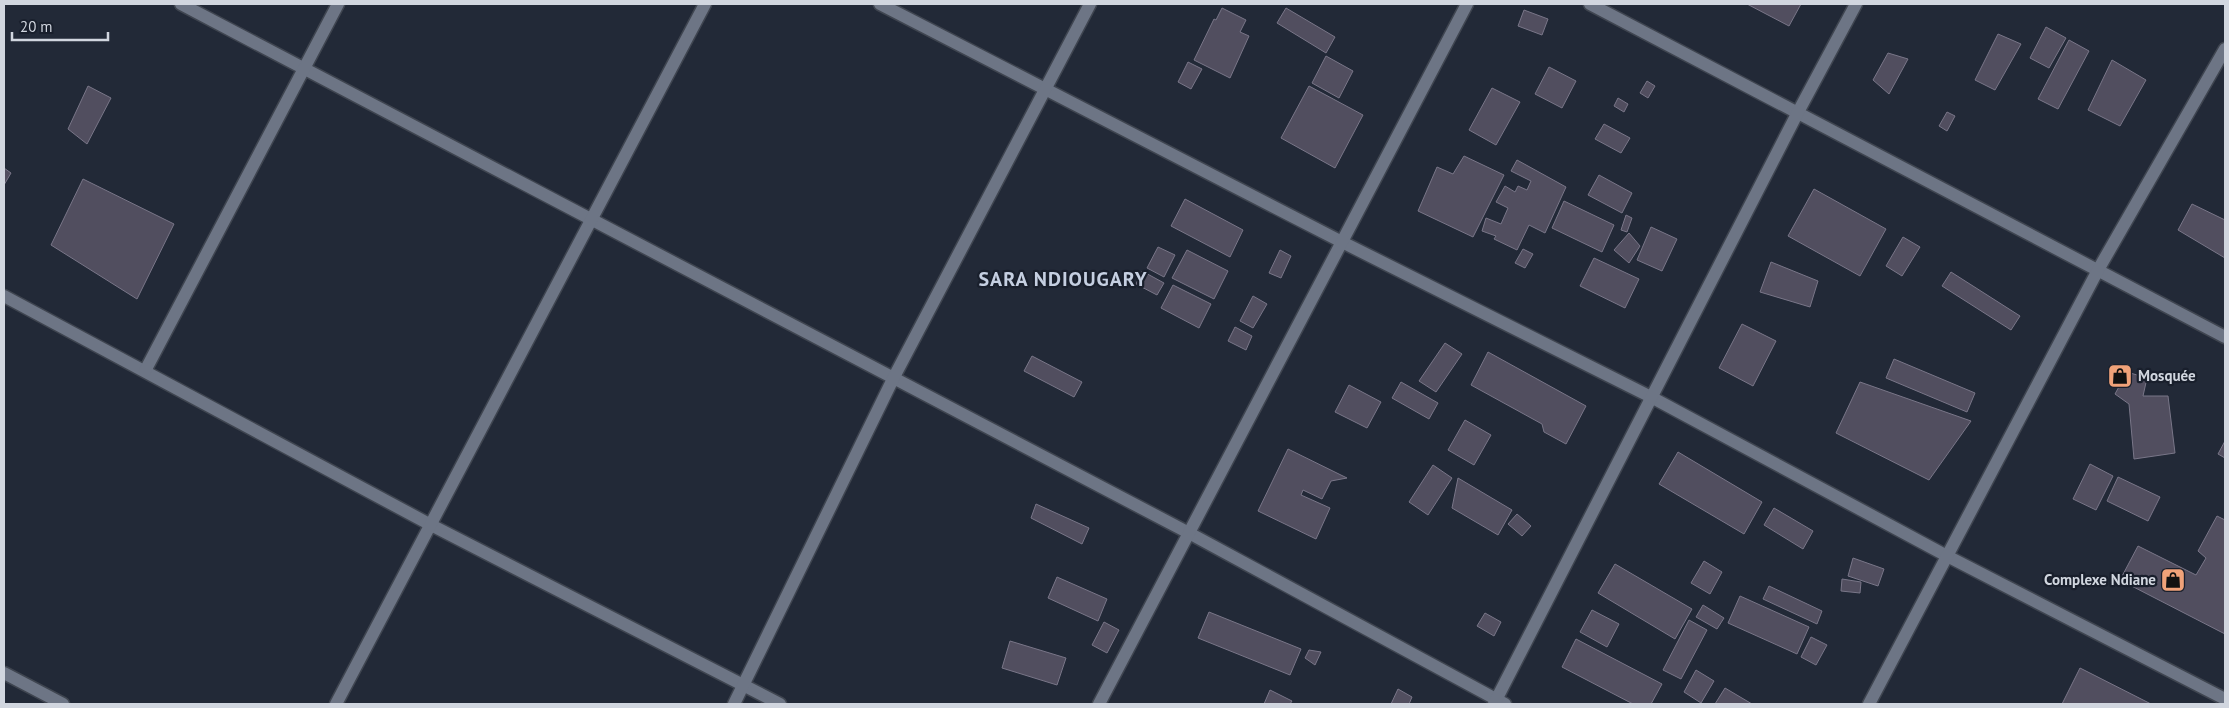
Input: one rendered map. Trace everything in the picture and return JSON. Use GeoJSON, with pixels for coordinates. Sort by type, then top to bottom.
{"type":"FeatureCollection","features":[{"type":"Feature","properties":{"kind":"street"},"geometry":{"type":"LineString","coordinates":[[181,4],[1189,532],[1499,703],[1796,114],[1856,4]]}},
{"type":"Feature","properties":{"kind":"street"},"geometry":{"type":"LineString","coordinates":[[145,371],[338,4]]}},
{"type":"Feature","properties":{"kind":"street"},"geometry":{"type":"LineString","coordinates":[[336,704],[705,4]]}},
{"type":"Feature","properties":{"kind":"street"},"geometry":{"type":"LineString","coordinates":[[880,4],[1342,242],[1652,397],[1947,556],[2225,699]]}},
{"type":"Feature","properties":{"kind":"street"},"geometry":{"type":"LineString","coordinates":[[734,704],[745,686],[894,377],[1090,4]]}},
{"type":"Feature","properties":{"kind":"street"},"geometry":{"type":"LineString","coordinates":[[1099,704],[1467,4]]}},
{"type":"Feature","properties":{"kind":"street"},"geometry":{"type":"LineString","coordinates":[[1590,4],[1796,114],[2225,337]]}},
{"type":"Feature","properties":{"kind":"street"},"geometry":{"type":"LineString","coordinates":[[1869,704],[2098,270],[2225,49]]}},
{"type":"Feature","properties":{"kind":"street"},"geometry":{"type":"LineString","coordinates":[[4,296],[431,525],[780,704]]}},
{"type":"Feature","properties":{"kind":"street"},"geometry":{"type":"LineString","coordinates":[[4,673],[63,704]]}},
{"type":"Feature","properties":{"kind":"building"},"geometry":{"type":"Polygon","coordinates":[[[1747,4],[1801,4],[1789,26],[1747,4]]]}},
{"type":"Feature","properties":{"kind":"building"},"geometry":{"type":"Polygon","coordinates":[[[1222,8],[1246,20],[1240,32],[1249,36],[1230,78],[1194,60],[1214,19],[1216,20],[1222,8]]]}},
{"type":"Feature","properties":{"kind":"building"},"geometry":{"type":"Polygon","coordinates":[[[1286,8],[1335,37],[1326,53],[1277,23],[1286,8]]]}},
{"type":"Feature","properties":{"kind":"building"},"geometry":{"type":"Polygon","coordinates":[[[1524,10],[1548,19],[1542,35],[1518,26],[1524,10]]]}},
{"type":"Feature","properties":{"kind":"building"},"geometry":{"type":"Polygon","coordinates":[[[2046,27],[2066,38],[2049,68],[2030,58],[2046,27]]]}},
{"type":"Feature","properties":{"kind":"building"},"geometry":{"type":"Polygon","coordinates":[[[1998,34],[2021,44],[1995,90],[1975,80],[1998,34]]]}},
{"type":"Feature","properties":{"kind":"building"},"geometry":{"type":"Polygon","coordinates":[[[2069,40],[2089,51],[2058,109],[2038,99],[2069,40]]]}},
{"type":"Feature","properties":{"kind":"building"},"geometry":{"type":"Polygon","coordinates":[[[1888,53],[1908,59],[1889,94],[1873,80],[1888,53]]]}},
{"type":"Feature","properties":{"kind":"building"},"geometry":{"type":"Polygon","coordinates":[[[1326,56],[1353,71],[1339,98],[1312,83],[1326,56]]]}},
{"type":"Feature","properties":{"kind":"building"},"geometry":{"type":"Polygon","coordinates":[[[2112,60],[2146,80],[2120,126],[2088,110],[2112,60]]]}},
{"type":"Feature","properties":{"kind":"building"},"geometry":{"type":"Polygon","coordinates":[[[1188,62],[1202,69],[1191,89],[1178,82],[1188,62]]]}},
{"type":"Feature","properties":{"kind":"building"},"geometry":{"type":"Polygon","coordinates":[[[1549,67],[1576,81],[1562,108],[1535,94],[1549,67]]]}},
{"type":"Feature","properties":{"kind":"building"},"geometry":{"type":"Polygon","coordinates":[[[1647,81],[1655,86],[1648,98],[1640,93],[1647,81]]]}},
{"type":"Feature","properties":{"kind":"building"},"geometry":{"type":"Polygon","coordinates":[[[88,86],[111,98],[87,144],[68,129],[88,86]]]}},
{"type":"Feature","properties":{"kind":"building"},"geometry":{"type":"Polygon","coordinates":[[[1309,86],[1363,115],[1335,168],[1281,138],[1309,86]]]}},
{"type":"Feature","properties":{"kind":"building"},"geometry":{"type":"Polygon","coordinates":[[[1492,88],[1520,102],[1496,145],[1469,130],[1492,88]]]}},
{"type":"Feature","properties":{"kind":"building"},"geometry":{"type":"Polygon","coordinates":[[[1618,98],[1628,104],[1624,112],[1614,106],[1618,98]]]}},
{"type":"Feature","properties":{"kind":"building"},"geometry":{"type":"Polygon","coordinates":[[[1947,112],[1955,116],[1947,131],[1939,126],[1947,112]]]}},
{"type":"Feature","properties":{"kind":"building"},"geometry":{"type":"Polygon","coordinates":[[[1604,124],[1630,138],[1621,153],[1595,139],[1604,124]]]}},
{"type":"Feature","properties":{"kind":"building"},"geometry":{"type":"Polygon","coordinates":[[[1464,156],[1504,175],[1473,237],[1418,211],[1437,167],[1453,174],[1464,156]]]}},
{"type":"Feature","properties":{"kind":"building"},"geometry":{"type":"Polygon","coordinates":[[[1517,160],[1566,187],[1545,233],[1529,225],[1517,250],[1494,239],[1496,236],[1482,231],[1486,218],[1501,224],[1508,208],[1496,202],[1505,186],[1515,192],[1518,186],[1527,190],[1531,181],[1511,171],[1517,160]]]}},
{"type":"Feature","properties":{"kind":"building"},"geometry":{"type":"Polygon","coordinates":[[[4,168],[11,173],[4,185],[4,168]]]}},
{"type":"Feature","properties":{"kind":"building"},"geometry":{"type":"Polygon","coordinates":[[[1599,175],[1632,193],[1622,213],[1588,195],[1599,175]]]}},
{"type":"Feature","properties":{"kind":"building"},"geometry":{"type":"Polygon","coordinates":[[[83,179],[174,224],[137,299],[51,245],[83,179]]]}},
{"type":"Feature","properties":{"kind":"building"},"geometry":{"type":"Polygon","coordinates":[[[1814,189],[1886,229],[1860,276],[1788,236],[1814,189]]]}},
{"type":"Feature","properties":{"kind":"building"},"geometry":{"type":"Polygon","coordinates":[[[1185,199],[1243,230],[1230,257],[1171,226],[1185,199]]]}},
{"type":"Feature","properties":{"kind":"building"},"geometry":{"type":"Polygon","coordinates":[[[1564,201],[1614,225],[1602,252],[1552,228],[1564,201]]]}},
{"type":"Feature","properties":{"kind":"building"},"geometry":{"type":"Polygon","coordinates":[[[2192,204],[2225,220],[2225,258],[2178,230],[2192,204]]]}},
{"type":"Feature","properties":{"kind":"building"},"geometry":{"type":"Polygon","coordinates":[[[1626,215],[1632,218],[1627,232],[1621,230],[1626,215]]]}},
{"type":"Feature","properties":{"kind":"building"},"geometry":{"type":"Polygon","coordinates":[[[1651,227],[1677,239],[1662,271],[1637,260],[1651,227]]]}},
{"type":"Feature","properties":{"kind":"building"},"geometry":{"type":"Polygon","coordinates":[[[1629,233],[1640,246],[1629,263],[1614,250],[1629,233]]]}},
{"type":"Feature","properties":{"kind":"building"},"geometry":{"type":"Polygon","coordinates":[[[1903,237],[1920,247],[1902,276],[1886,266],[1903,237]]]}},
{"type":"Feature","properties":{"kind":"building"},"geometry":{"type":"Polygon","coordinates":[[[1158,247],[1175,255],[1164,277],[1147,268],[1158,247]]]}},
{"type":"Feature","properties":{"kind":"building"},"geometry":{"type":"Polygon","coordinates":[[[1523,249],[1533,254],[1525,268],[1515,263],[1523,249]]]}},
{"type":"Feature","properties":{"kind":"building"},"geometry":{"type":"Polygon","coordinates":[[[1187,250],[1228,271],[1214,299],[1172,278],[1187,250]]]}},
{"type":"Feature","properties":{"kind":"building"},"geometry":{"type":"Polygon","coordinates":[[[1280,250],[1291,256],[1281,278],[1269,273],[1280,250]]]}},
{"type":"Feature","properties":{"kind":"building"},"geometry":{"type":"Polygon","coordinates":[[[1594,258],[1639,279],[1625,308],[1580,286],[1594,258]]]}},
{"type":"Feature","properties":{"kind":"building"},"geometry":{"type":"Polygon","coordinates":[[[1771,262],[1818,281],[1810,307],[1760,292],[1771,262]]]}},
{"type":"Feature","properties":{"kind":"building"},"geometry":{"type":"Polygon","coordinates":[[[1142,271],[1164,283],[1157,295],[1136,284],[1142,271]]]}},
{"type":"Feature","properties":{"kind":"building"},"geometry":{"type":"Polygon","coordinates":[[[1951,272],[2020,316],[2011,330],[1942,286],[1951,272]]]}},
{"type":"Feature","properties":{"kind":"building"},"geometry":{"type":"Polygon","coordinates":[[[1173,285],[1211,304],[1199,328],[1161,308],[1173,285]]]}},
{"type":"Feature","properties":{"kind":"building"},"geometry":{"type":"Polygon","coordinates":[[[1253,296],[1267,304],[1253,328],[1240,321],[1253,296]]]}},
{"type":"Feature","properties":{"kind":"building"},"geometry":{"type":"Polygon","coordinates":[[[1742,324],[1776,341],[1753,386],[1719,368],[1742,324]]]}},
{"type":"Feature","properties":{"kind":"building"},"geometry":{"type":"Polygon","coordinates":[[[1235,327],[1252,336],[1246,350],[1228,341],[1235,327]]]}},
{"type":"Feature","properties":{"kind":"building"},"geometry":{"type":"Polygon","coordinates":[[[1445,343],[1462,354],[1436,392],[1419,381],[1445,343]]]}},
{"type":"Feature","properties":{"kind":"building"},"geometry":{"type":"Polygon","coordinates":[[[1488,352],[1586,406],[1566,444],[1544,432],[1542,424],[1471,385],[1488,352]]]}},
{"type":"Feature","properties":{"kind":"building"},"geometry":{"type":"Polygon","coordinates":[[[1032,356],[1082,382],[1074,397],[1024,371],[1032,356]]]}},
{"type":"Feature","properties":{"kind":"building"},"geometry":{"type":"Polygon","coordinates":[[[1894,359],[1975,393],[1967,412],[1886,378],[1894,359]]]}},
{"type":"Feature","properties":{"kind":"building"},"geometry":{"type":"Polygon","coordinates":[[[2127,372],[2147,378],[2143,396],[2168,396],[2175,453],[2134,459],[2129,404],[2115,394],[2127,372]]]}},
{"type":"Feature","properties":{"kind":"building"},"geometry":{"type":"Polygon","coordinates":[[[1401,382],[1438,403],[1429,419],[1392,398],[1401,382]]]}},
{"type":"Feature","properties":{"kind":"building"},"geometry":{"type":"Polygon","coordinates":[[[1860,382],[1971,421],[1929,480],[1836,433],[1860,382]]]}},
{"type":"Feature","properties":{"kind":"building"},"geometry":{"type":"Polygon","coordinates":[[[1349,385],[1381,402],[1367,428],[1335,412],[1349,385]]]}},
{"type":"Feature","properties":{"kind":"building"},"geometry":{"type":"Polygon","coordinates":[[[1465,420],[1491,435],[1474,465],[1448,450],[1465,420]]]}},
{"type":"Feature","properties":{"kind":"building"},"geometry":{"type":"Polygon","coordinates":[[[2225,441],[2225,458],[2218,454],[2225,441]]]}},
{"type":"Feature","properties":{"kind":"building"},"geometry":{"type":"Polygon","coordinates":[[[1288,449],[1347,478],[1331,481],[1322,499],[1303,490],[1301,495],[1330,508],[1316,539],[1258,511],[1288,449]]]}},
{"type":"Feature","properties":{"kind":"building"},"geometry":{"type":"Polygon","coordinates":[[[1678,452],[1762,502],[1744,534],[1659,484],[1678,452]]]}},
{"type":"Feature","properties":{"kind":"building"},"geometry":{"type":"Polygon","coordinates":[[[2090,464],[2113,476],[2096,510],[2073,499],[2090,464]]]}},
{"type":"Feature","properties":{"kind":"building"},"geometry":{"type":"Polygon","coordinates":[[[1433,465],[1452,478],[1428,515],[1409,502],[1433,465]]]}},
{"type":"Feature","properties":{"kind":"building"},"geometry":{"type":"Polygon","coordinates":[[[2118,477],[2160,497],[2148,521],[2107,501],[2118,477]]]}},
{"type":"Feature","properties":{"kind":"building"},"geometry":{"type":"Polygon","coordinates":[[[1458,478],[1512,510],[1498,535],[1452,508],[1458,478]]]}},
{"type":"Feature","properties":{"kind":"building"},"geometry":{"type":"Polygon","coordinates":[[[1036,504],[1089,528],[1082,544],[1031,518],[1036,504]]]}},
{"type":"Feature","properties":{"kind":"building"},"geometry":{"type":"Polygon","coordinates":[[[1774,508],[1813,531],[1803,549],[1764,525],[1774,508]]]}},
{"type":"Feature","properties":{"kind":"building"},"geometry":{"type":"Polygon","coordinates":[[[1517,514],[1531,526],[1522,536],[1508,524],[1517,514]]]}},
{"type":"Feature","properties":{"kind":"building"},"geometry":{"type":"Polygon","coordinates":[[[2217,516],[2225,520],[2225,634],[2120,580],[2138,546],[2196,575],[2206,558],[2198,551],[2217,516]]]}},
{"type":"Feature","properties":{"kind":"building"},"geometry":{"type":"Polygon","coordinates":[[[1853,558],[1884,569],[1878,586],[1848,576],[1853,558]]]}},
{"type":"Feature","properties":{"kind":"building"},"geometry":{"type":"Polygon","coordinates":[[[1704,561],[1722,572],[1710,594],[1691,583],[1704,561]]]}},
{"type":"Feature","properties":{"kind":"building"},"geometry":{"type":"Polygon","coordinates":[[[1615,564],[1692,609],[1675,639],[1598,593],[1615,564]]]}},
{"type":"Feature","properties":{"kind":"building"},"geometry":{"type":"Polygon","coordinates":[[[1057,577],[1107,599],[1098,621],[1048,598],[1057,577]]]}},
{"type":"Feature","properties":{"kind":"building"},"geometry":{"type":"Polygon","coordinates":[[[1842,579],[1861,582],[1860,593],[1841,591],[1842,579]]]}},
{"type":"Feature","properties":{"kind":"building"},"geometry":{"type":"Polygon","coordinates":[[[1769,586],[1822,611],[1817,624],[1763,599],[1769,586]]]}},
{"type":"Feature","properties":{"kind":"building"},"geometry":{"type":"Polygon","coordinates":[[[1740,596],[1809,627],[1797,654],[1728,623],[1740,596]]]}},
{"type":"Feature","properties":{"kind":"building"},"geometry":{"type":"Polygon","coordinates":[[[1703,605],[1724,618],[1717,629],[1696,617],[1703,605]]]}},
{"type":"Feature","properties":{"kind":"building"},"geometry":{"type":"Polygon","coordinates":[[[1592,610],[1619,624],[1607,647],[1580,632],[1592,610]]]}},
{"type":"Feature","properties":{"kind":"building"},"geometry":{"type":"Polygon","coordinates":[[[1209,612],[1301,649],[1290,675],[1198,638],[1209,612]]]}},
{"type":"Feature","properties":{"kind":"building"},"geometry":{"type":"Polygon","coordinates":[[[1485,613],[1501,622],[1494,636],[1477,626],[1485,613]]]}},
{"type":"Feature","properties":{"kind":"building"},"geometry":{"type":"Polygon","coordinates":[[[1689,620],[1707,630],[1681,679],[1663,670],[1689,620]]]}},
{"type":"Feature","properties":{"kind":"building"},"geometry":{"type":"Polygon","coordinates":[[[1104,622],[1119,630],[1107,653],[1092,645],[1104,622]]]}},
{"type":"Feature","properties":{"kind":"building"},"geometry":{"type":"Polygon","coordinates":[[[1811,637],[1827,645],[1816,665],[1801,657],[1811,637]]]}},
{"type":"Feature","properties":{"kind":"building"},"geometry":{"type":"Polygon","coordinates":[[[1576,639],[1662,684],[1651,704],[1633,704],[1562,667],[1576,639]]]}},
{"type":"Feature","properties":{"kind":"building"},"geometry":{"type":"Polygon","coordinates":[[[1010,641],[1066,658],[1057,685],[1002,668],[1010,641]]]}},
{"type":"Feature","properties":{"kind":"building"},"geometry":{"type":"Polygon","coordinates":[[[1309,650],[1321,652],[1315,665],[1305,658],[1309,650]]]}},
{"type":"Feature","properties":{"kind":"building"},"geometry":{"type":"Polygon","coordinates":[[[2080,668],[2151,704],[2062,704],[2080,668]]]}},
{"type":"Feature","properties":{"kind":"building"},"geometry":{"type":"Polygon","coordinates":[[[1696,670],[1714,681],[1701,703],[1684,692],[1696,670]]]}},
{"type":"Feature","properties":{"kind":"building"},"geometry":{"type":"Polygon","coordinates":[[[1725,688],[1752,704],[1715,704],[1725,688]]]}},
{"type":"Feature","properties":{"kind":"building"},"geometry":{"type":"Polygon","coordinates":[[[1398,689],[1412,697],[1409,704],[1391,704],[1398,689]]]}},
{"type":"Feature","properties":{"kind":"building"},"geometry":{"type":"Polygon","coordinates":[[[1270,690],[1292,701],[1290,704],[1264,704],[1270,690]]]}},
{"type":"Feature","properties":{"kind":"place","name":"Mosquée"},"geometry":{"type":"Point","coordinates":[2120,376]}},
{"type":"Feature","properties":{"kind":"place","name":"Complexe Ndiane"},"geometry":{"type":"Point","coordinates":[2173,580]}},
{"type":"Feature","properties":{"kind":"district","name":"SARA NDIOUGARY"},"geometry":{"type":"Point","coordinates":[1063,279]}}]}
